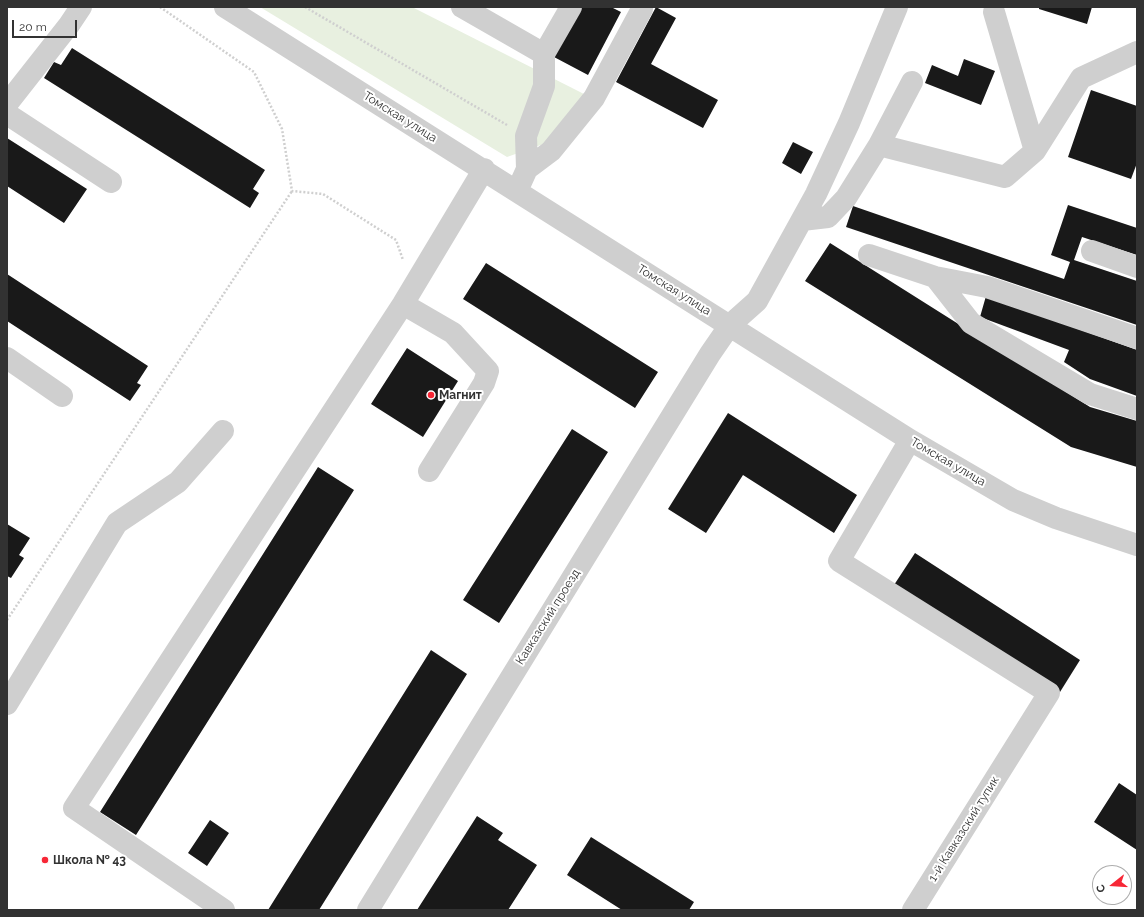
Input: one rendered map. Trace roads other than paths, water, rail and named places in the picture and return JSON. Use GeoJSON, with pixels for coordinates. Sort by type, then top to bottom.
{"type":"FeatureCollection","features":[{"type":"Feature","properties":{"kind":"street"},"geometry":{"type":"LineString","coordinates":[[7,104],[69,25],[81,7]]}},
{"type":"Feature","properties":{"kind":"street","name":"Томская улица"},"geometry":{"type":"LineString","coordinates":[[225,7],[484,169],[910,440],[1013,500],[1056,518],[1137,544]]}},
{"type":"Feature","properties":{"kind":"street"},"geometry":{"type":"LineString","coordinates":[[462,7],[544,54]]}},
{"type":"Feature","properties":{"kind":"street"},"geometry":{"type":"LineString","coordinates":[[517,191],[527,169],[526,136],[544,86],[544,54],[570,7]]}},
{"type":"Feature","properties":{"kind":"street","name":"Кавказский проезд"},"geometry":{"type":"LineString","coordinates":[[371,909],[710,354],[730,325],[757,301],[816,194],[849,123],[897,7]]}},
{"type":"Feature","properties":{"kind":"street"},"geometry":{"type":"LineString","coordinates":[[527,169],[550,151],[594,98],[642,9]]}},
{"type":"Feature","properties":{"kind":"street"},"geometry":{"type":"LineString","coordinates":[[994,12],[1035,150]]}},
{"type":"Feature","properties":{"kind":"street"},"geometry":{"type":"LineString","coordinates":[[879,145],[1005,177],[1035,150],[1081,78],[1137,52]]}},
{"type":"Feature","properties":{"kind":"street"},"geometry":{"type":"LineString","coordinates":[[802,220],[828,217],[846,198],[879,145],[912,82]]}},
{"type":"Feature","properties":{"kind":"street"},"geometry":{"type":"LineString","coordinates":[[7,114],[111,182]]}},
{"type":"Feature","properties":{"kind":"street"},"geometry":{"type":"LineString","coordinates":[[224,910],[74,808],[408,296],[484,169]]}},
{"type":"Feature","properties":{"kind":"street"},"geometry":{"type":"LineString","coordinates":[[1092,251],[1137,267]]}},
{"type":"Feature","properties":{"kind":"street"},"geometry":{"type":"LineString","coordinates":[[869,255],[936,276],[987,287],[1137,338]]}},
{"type":"Feature","properties":{"kind":"street"},"geometry":{"type":"LineString","coordinates":[[936,276],[972,323],[1090,394],[1137,409]]}},
{"type":"Feature","properties":{"kind":"street"},"geometry":{"type":"LineString","coordinates":[[408,296],[453,333],[488,371],[484,384],[429,471]]}},
{"type":"Feature","properties":{"kind":"street"},"geometry":{"type":"LineString","coordinates":[[7,358],[62,396]]}},
{"type":"Feature","properties":{"kind":"street"},"geometry":{"type":"LineString","coordinates":[[7,704],[117,523],[178,482],[223,431]]}},
{"type":"Feature","properties":{"kind":"street","name":"1-й Кавказский тупик"},"geometry":{"type":"LineString","coordinates":[[910,440],[838,560],[1049,693],[913,910]]}},
{"type":"Feature","properties":{"kind":"place","name":"Магнит"},"geometry":{"type":"Point","coordinates":[431,395]}},
{"type":"Feature","properties":{"kind":"place","name":"Школа № 43"},"geometry":{"type":"Point","coordinates":[45,860]}}]}
